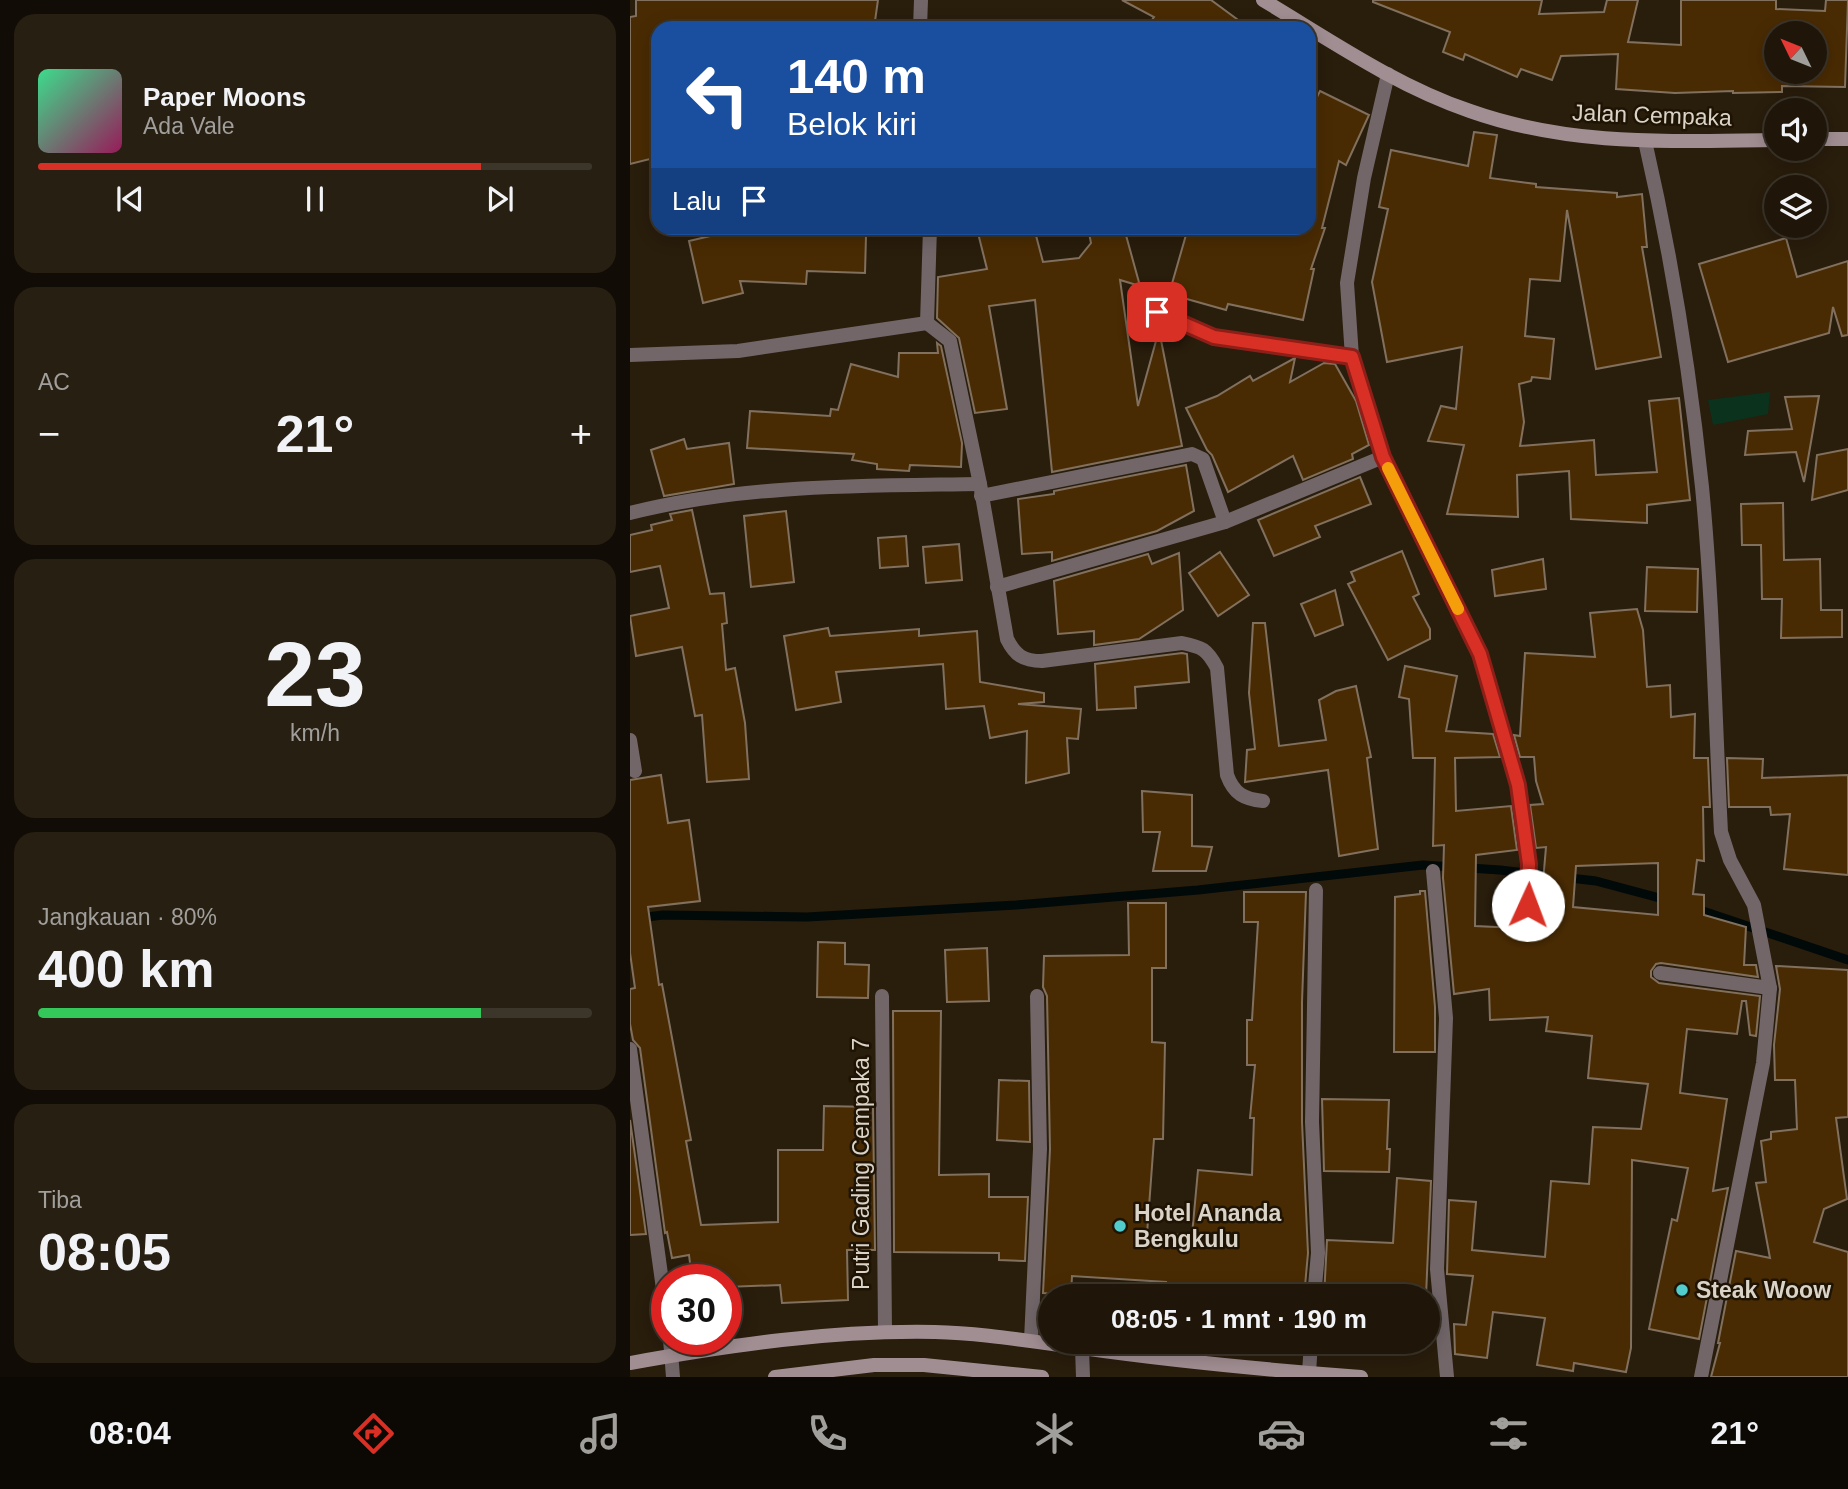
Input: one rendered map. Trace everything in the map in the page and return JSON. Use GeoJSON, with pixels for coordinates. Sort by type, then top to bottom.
{"type":"FeatureCollection","features":[{"type":"Feature","properties":{"kind":"street"},"geometry":{"type":"LineString","coordinates":[[920,21],[921,0]]}},
{"type":"Feature","properties":{"kind":"street","name":"Jalan Cempaka"},"geometry":{"type":"LineString","coordinates":[[1263,0],[1298,21]]}},
{"type":"Feature","properties":{"kind":"street","name":"Jalan Cempaka"},"geometry":{"type":"LineString","coordinates":[[1316,31],[1436,99],[1526,128],[1562,135],[1644,141],[1764,140]]}},
{"type":"Feature","properties":{"kind":"street"},"geometry":{"type":"LineString","coordinates":[[1388,74],[1364,178],[1347,283],[1352,357],[1383,457],[1480,654],[1518,785],[1529,864],[1527,924]]}},
{"type":"Feature","properties":{"kind":"street"},"geometry":{"type":"LineString","coordinates":[[1827,139],[1848,139]]}},
{"type":"Feature","properties":{"kind":"street"},"geometry":{"type":"LineString","coordinates":[[1644,141],[1657,196],[1682,335],[1702,487],[1721,831],[1730,860],[1754,905],[1770,988],[1763,1063],[1701,1377]]}},
{"type":"Feature","properties":{"kind":"street"},"geometry":{"type":"LineString","coordinates":[[927,323],[930,235]]}},
{"type":"Feature","properties":{"kind":"street"},"geometry":{"type":"LineString","coordinates":[[1157,312],[1214,337],[1352,357]]}},
{"type":"Feature","properties":{"kind":"street"},"geometry":{"type":"LineString","coordinates":[[630,355],[738,351],[927,323],[950,341],[981,490],[1007,639],[1013,651],[1030,661],[1182,643],[1200,647],[1210,655],[1217,668],[1227,775],[1231,787],[1247,799],[1263,801]]}},
{"type":"Feature","properties":{"kind":"street"},"geometry":{"type":"LineString","coordinates":[[630,513],[686,501],[815,486],[981,490],[1192,454],[1203,458],[1225,522]]}},
{"type":"Feature","properties":{"kind":"street"},"geometry":{"type":"LineString","coordinates":[[997,587],[1225,522],[1383,457]]}},
{"type":"Feature","properties":{"kind":"street"},"geometry":{"type":"LineString","coordinates":[[630,740],[635,771]]}},
{"type":"Feature","properties":{"kind":"street"},"geometry":{"type":"LineString","coordinates":[[1433,871],[1446,1018],[1437,1269],[1447,1377]]}},
{"type":"Feature","properties":{"kind":"street"},"geometry":{"type":"LineString","coordinates":[[1315,1284],[1318,1253],[1312,1122],[1312,1006],[1316,890]]}},
{"type":"Feature","properties":{"kind":"street"},"geometry":{"type":"LineString","coordinates":[[1660,973],[1770,988]]}},
{"type":"Feature","properties":{"kind":"street","name":"Putri Gading Cempaka 7"},"geometry":{"type":"LineString","coordinates":[[883,996],[885,1332]]}},
{"type":"Feature","properties":{"kind":"street"},"geometry":{"type":"LineString","coordinates":[[1031,1340],[1040,1149],[1037,996]]}},
{"type":"Feature","properties":{"kind":"street"},"geometry":{"type":"LineString","coordinates":[[630,1049],[660,1264]]}},
{"type":"Feature","properties":{"kind":"street"},"geometry":{"type":"LineString","coordinates":[[630,1363],[854,1332],[937,1332],[1038,1341]]}},
{"type":"Feature","properties":{"kind":"street"},"geometry":{"type":"LineString","coordinates":[[1082,1354],[1083,1377]]}},
{"type":"Feature","properties":{"kind":"street"},"geometry":{"type":"LineString","coordinates":[[1136,1354],[1361,1377]]}},
{"type":"Feature","properties":{"kind":"street"},"geometry":{"type":"LineString","coordinates":[[1308,1373],[1310,1354]]}},
{"type":"Feature","properties":{"kind":"street"},"geometry":{"type":"LineString","coordinates":[[672,1356],[673,1377]]}},
{"type":"Feature","properties":{"kind":"street"},"geometry":{"type":"LineString","coordinates":[[775,1377],[876,1371],[923,1365],[1042,1377]]}},
{"type":"Feature","properties":{"kind":"green space"},"geometry":{"type":"Polygon","coordinates":[[[1770,392],[1768,414],[1713,425],[1708,400],[1770,392]]]}},
{"type":"Feature","properties":{"kind":"building"},"geometry":{"type":"Polygon","coordinates":[[[636,0],[878,0],[875,21],[651,21],[651,159],[630,164],[630,17],[636,16],[636,0]]]}},
{"type":"Feature","properties":{"kind":"building"},"geometry":{"type":"Polygon","coordinates":[[[1122,0],[1211,0],[1240,21],[1151,21],[1154,17],[1122,0]]]}},
{"type":"Feature","properties":{"kind":"building"},"geometry":{"type":"Polygon","coordinates":[[[1373,0],[1542,0],[1539,14],[1604,12],[1607,0],[1638,0],[1628,42],[1681,45],[1681,0],[1776,0],[1776,9],[1825,11],[1826,0],[1848,0],[1845,87],[1782,86],[1782,92],[1733,93],[1616,89],[1618,54],[1561,56],[1552,80],[1521,69],[1517,77],[1465,54],[1463,60],[1443,52],[1450,32],[1373,0]]]}},
{"type":"Feature","properties":{"kind":"building"},"geometry":{"type":"Polygon","coordinates":[[[1320,91],[1369,115],[1346,165],[1339,161],[1322,228],[1325,228],[1311,269],[1314,269],[1303,320],[1228,304],[1226,310],[1169,294],[1186,235],[1316,235],[1316,99],[1320,91]]]}},
{"type":"Feature","properties":{"kind":"building"},"geometry":{"type":"Polygon","coordinates":[[[1474,132],[1497,135],[1490,178],[1536,184],[1536,187],[1617,193],[1617,197],[1642,194],[1647,247],[1642,247],[1661,357],[1596,369],[1567,210],[1560,281],[1530,279],[1525,336],[1554,339],[1550,379],[1532,377],[1531,381],[1519,384],[1524,422],[1520,446],[1594,440],[1596,475],[1657,472],[1649,401],[1679,398],[1690,500],[1647,505],[1647,523],[1571,519],[1569,471],[1517,475],[1518,517],[1447,514],[1464,445],[1428,441],[1441,406],[1456,409],[1462,347],[1387,362],[1372,282],[1388,209],[1379,207],[1391,150],[1468,166],[1474,132]]]}},
{"type":"Feature","properties":{"kind":"building"},"geometry":{"type":"Polygon","coordinates":[[[714,235],[866,236],[865,273],[807,271],[806,284],[740,281],[743,293],[703,303],[689,241],[714,235]]]}},
{"type":"Feature","properties":{"kind":"building"},"geometry":{"type":"Polygon","coordinates":[[[978,235],[1036,235],[1043,262],[1079,258],[1091,243],[1089,235],[1126,235],[1140,286],[1120,280],[1138,406],[1159,330],[1182,446],[1052,472],[1035,300],[989,306],[1007,409],[975,413],[959,338],[937,318],[938,277],[987,269],[978,235]]]}},
{"type":"Feature","properties":{"kind":"building"},"geometry":{"type":"Polygon","coordinates":[[[1786,238],[1797,277],[1848,261],[1848,335],[1842,336],[1833,307],[1829,333],[1728,362],[1699,264],[1786,238]]]}},
{"type":"Feature","properties":{"kind":"building"},"geometry":{"type":"Polygon","coordinates":[[[937,343],[941,346],[962,443],[961,467],[910,465],[909,471],[877,469],[877,464],[852,460],[854,454],[747,448],[750,411],[830,416],[831,409],[838,410],[851,364],[898,377],[899,353],[938,353],[937,343]]]}},
{"type":"Feature","properties":{"kind":"building"},"geometry":{"type":"Polygon","coordinates":[[[1295,358],[1290,382],[1324,363],[1335,364],[1356,401],[1369,445],[1352,454],[1353,459],[1303,480],[1293,456],[1228,492],[1212,455],[1186,408],[1217,396],[1250,376],[1253,381],[1295,358]]]}},
{"type":"Feature","properties":{"kind":"building"},"geometry":{"type":"Polygon","coordinates":[[[1819,396],[1804,482],[1796,452],[1745,455],[1748,431],[1792,429],[1785,397],[1819,396]]]}},
{"type":"Feature","properties":{"kind":"building"},"geometry":{"type":"Polygon","coordinates":[[[684,439],[687,449],[729,443],[734,484],[664,496],[651,450],[684,439]]]}},
{"type":"Feature","properties":{"kind":"building"},"geometry":{"type":"Polygon","coordinates":[[[1848,449],[1848,490],[1812,500],[1817,455],[1848,449]]]}},
{"type":"Feature","properties":{"kind":"building"},"geometry":{"type":"Polygon","coordinates":[[[1186,465],[1194,511],[1157,531],[1052,561],[1052,552],[1022,554],[1018,499],[1054,494],[1054,491],[1186,465]]]}},
{"type":"Feature","properties":{"kind":"building"},"geometry":{"type":"Polygon","coordinates":[[[1360,477],[1371,504],[1315,526],[1320,537],[1274,556],[1258,520],[1360,477]]]}},
{"type":"Feature","properties":{"kind":"building"},"geometry":{"type":"Polygon","coordinates":[[[1783,503],[1784,560],[1820,559],[1821,610],[1842,610],[1842,637],[1781,638],[1782,599],[1762,599],[1761,545],[1742,545],[1741,504],[1783,503]]]}},
{"type":"Feature","properties":{"kind":"building"},"geometry":{"type":"Polygon","coordinates":[[[692,510],[710,594],[724,593],[727,623],[722,624],[726,670],[735,668],[745,723],[749,779],[707,782],[702,715],[695,716],[682,647],[636,656],[630,616],[669,608],[660,566],[630,572],[630,535],[652,530],[651,525],[672,520],[670,514],[692,510]]]}},
{"type":"Feature","properties":{"kind":"building"},"geometry":{"type":"Polygon","coordinates":[[[786,511],[794,582],[751,587],[744,516],[786,511]]]}},
{"type":"Feature","properties":{"kind":"building"},"geometry":{"type":"Polygon","coordinates":[[[906,536],[908,566],[880,568],[878,538],[906,536]]]}},
{"type":"Feature","properties":{"kind":"building"},"geometry":{"type":"Polygon","coordinates":[[[959,544],[962,580],[926,583],[923,547],[959,544]]]}},
{"type":"Feature","properties":{"kind":"building"},"geometry":{"type":"Polygon","coordinates":[[[1402,551],[1419,594],[1413,597],[1430,629],[1430,639],[1388,660],[1348,584],[1355,581],[1351,572],[1402,551]]]}},
{"type":"Feature","properties":{"kind":"building"},"geometry":{"type":"Polygon","coordinates":[[[1220,552],[1249,595],[1218,616],[1189,573],[1220,552]]]}},
{"type":"Feature","properties":{"kind":"building"},"geometry":{"type":"Polygon","coordinates":[[[1179,553],[1183,610],[1139,639],[1094,645],[1094,631],[1058,634],[1054,581],[1148,554],[1152,564],[1179,553]]]}},
{"type":"Feature","properties":{"kind":"building"},"geometry":{"type":"Polygon","coordinates":[[[1543,559],[1546,589],[1495,596],[1492,570],[1543,559]]]}},
{"type":"Feature","properties":{"kind":"building"},"geometry":{"type":"Polygon","coordinates":[[[1647,567],[1698,569],[1697,612],[1645,611],[1647,567]]]}},
{"type":"Feature","properties":{"kind":"building"},"geometry":{"type":"Polygon","coordinates":[[[1335,590],[1343,625],[1315,636],[1301,604],[1335,590]]]}},
{"type":"Feature","properties":{"kind":"building"},"geometry":{"type":"Polygon","coordinates":[[[1637,609],[1643,630],[1647,687],[1670,685],[1671,717],[1695,714],[1694,758],[1708,758],[1710,807],[1703,807],[1704,861],[1697,860],[1693,894],[1704,895],[1704,915],[1746,927],[1744,965],[1756,965],[1758,977],[1661,963],[1656,964],[1651,971],[1651,977],[1659,983],[1760,996],[1756,1036],[1750,1035],[1746,1001],[1742,1001],[1737,1034],[1687,1029],[1680,1093],[1727,1099],[1713,1191],[1728,1188],[1699,1339],[1649,1329],[1672,1219],[1677,1221],[1688,1168],[1632,1160],[1631,1348],[1626,1372],[1574,1363],[1573,1371],[1537,1365],[1545,1318],[1493,1312],[1487,1358],[1455,1354],[1454,1324],[1466,1325],[1473,1276],[1447,1274],[1449,1200],[1476,1202],[1472,1250],[1545,1257],[1551,1181],[1589,1184],[1593,1127],[1641,1129],[1648,1084],[1588,1078],[1592,1036],[1546,1031],[1548,1017],[1490,1020],[1489,989],[1454,994],[1443,878],[1444,845],[1433,846],[1435,758],[1413,758],[1409,699],[1399,697],[1405,666],[1457,676],[1446,731],[1493,734],[1500,757],[1455,758],[1456,811],[1511,806],[1517,850],[1476,855],[1475,926],[1518,928],[1531,933],[1539,928],[1546,847],[1536,848],[1530,805],[1543,804],[1536,781],[1534,757],[1520,757],[1514,735],[1520,736],[1525,653],[1595,657],[1590,613],[1637,609]],[[1658,863],[1576,866],[1573,907],[1658,915],[1658,863]]]}},
{"type":"Feature","properties":{"kind":"building"},"geometry":{"type":"Polygon","coordinates":[[[1253,623],[1265,623],[1279,746],[1326,740],[1319,700],[1336,691],[1356,686],[1371,757],[1367,758],[1378,849],[1339,856],[1328,770],[1245,782],[1247,750],[1255,749],[1249,693],[1253,623]]]}},
{"type":"Feature","properties":{"kind":"building"},"geometry":{"type":"Polygon","coordinates":[[[828,628],[830,636],[919,629],[919,636],[977,631],[980,682],[1044,693],[1044,702],[1018,704],[1081,709],[1078,739],[1067,738],[1069,773],[1026,783],[1027,731],[990,738],[984,706],[946,709],[943,664],[836,672],[841,702],[796,710],[784,636],[828,628]]]}},
{"type":"Feature","properties":{"kind":"building"},"geometry":{"type":"Polygon","coordinates":[[[1187,654],[1189,682],[1135,687],[1136,708],[1097,710],[1095,664],[1187,654]]]}},
{"type":"Feature","properties":{"kind":"building"},"geometry":{"type":"Polygon","coordinates":[[[1727,758],[1763,759],[1762,778],[1848,775],[1848,875],[1784,869],[1790,814],[1771,815],[1770,807],[1729,807],[1727,758]]]}},
{"type":"Feature","properties":{"kind":"building"},"geometry":{"type":"Polygon","coordinates":[[[661,775],[668,823],[689,820],[700,901],[648,907],[659,985],[662,984],[691,1140],[686,1141],[701,1225],[778,1222],[778,1150],[823,1150],[824,1106],[873,1107],[875,1250],[847,1250],[848,1300],[782,1303],[780,1285],[742,1286],[742,1264],[690,1264],[689,1255],[672,1258],[667,1232],[665,1233],[640,1048],[633,1040],[630,1024],[630,989],[635,988],[630,953],[630,780],[661,775]]]}},
{"type":"Feature","properties":{"kind":"building"},"geometry":{"type":"Polygon","coordinates":[[[1142,791],[1192,795],[1192,846],[1212,847],[1206,871],[1153,871],[1160,832],[1143,832],[1142,791]]]}},
{"type":"Feature","properties":{"kind":"building"},"geometry":{"type":"Polygon","coordinates":[[[1420,891],[1425,891],[1435,1007],[1435,1052],[1394,1052],[1395,897],[1420,894],[1420,891]]]}},
{"type":"Feature","properties":{"kind":"building"},"geometry":{"type":"Polygon","coordinates":[[[1244,892],[1306,892],[1302,1002],[1302,1122],[1308,1253],[1305,1284],[1166,1284],[1072,1276],[1072,1284],[1043,1284],[1050,1149],[1044,956],[1129,955],[1128,903],[1166,903],[1166,968],[1152,968],[1152,1042],[1165,1043],[1163,1139],[1154,1139],[1147,1234],[1192,1235],[1198,1170],[1252,1175],[1254,1118],[1250,1118],[1255,1065],[1247,1065],[1247,1020],[1252,1020],[1258,922],[1244,922],[1244,892]]]}},
{"type":"Feature","properties":{"kind":"building"},"geometry":{"type":"Polygon","coordinates":[[[818,942],[845,943],[845,964],[869,965],[868,998],[817,997],[818,942]]]}},
{"type":"Feature","properties":{"kind":"building"},"geometry":{"type":"Polygon","coordinates":[[[987,948],[989,1001],[947,1002],[945,950],[987,948]]]}},
{"type":"Feature","properties":{"kind":"building"},"geometry":{"type":"Polygon","coordinates":[[[1776,966],[1848,970],[1848,1117],[1836,1118],[1847,1199],[1824,1209],[1814,1242],[1848,1252],[1848,1377],[1711,1377],[1720,1343],[1736,1251],[1770,1258],[1756,1183],[1766,1182],[1761,1141],[1771,1139],[1771,1132],[1797,1129],[1795,1080],[1775,1080],[1774,1045],[1780,989],[1776,966]]]}},
{"type":"Feature","properties":{"kind":"building"},"geometry":{"type":"Polygon","coordinates":[[[893,1011],[941,1011],[939,1175],[989,1174],[989,1197],[1028,1197],[1025,1261],[999,1260],[999,1253],[894,1252],[893,1011]]]}},
{"type":"Feature","properties":{"kind":"building"},"geometry":{"type":"Polygon","coordinates":[[[999,1080],[1029,1081],[1030,1142],[997,1140],[999,1080]]]}},
{"type":"Feature","properties":{"kind":"building"},"geometry":{"type":"Polygon","coordinates":[[[1322,1099],[1389,1100],[1389,1172],[1324,1171],[1322,1099]]]}},
{"type":"Feature","properties":{"kind":"building"},"geometry":{"type":"Polygon","coordinates":[[[630,1120],[646,1234],[630,1235],[630,1120]]]}},
{"type":"Feature","properties":{"kind":"building"},"geometry":{"type":"Polygon","coordinates":[[[1397,1178],[1431,1181],[1427,1284],[1325,1284],[1327,1240],[1393,1243],[1397,1178]]]}},
{"type":"Feature","properties":{"kind":"waterway"},"geometry":{"type":"LineString","coordinates":[[630,919],[663,915],[807,917],[1016,905],[1198,890],[1423,865],[1500,870],[1596,881],[1667,900]]}},
{"type":"Feature","properties":{"kind":"waterway"},"geometry":{"type":"LineString","coordinates":[[1694,908],[1848,960]]}},
{"type":"Feature","properties":{"kind":"slow traffic"},"geometry":{"type":"LineString","coordinates":[[1388,468],[1458,609]]}},
{"type":"Feature","properties":{"kind":"place","name":"Hotel Ananda Bengkulu"},"geometry":{"type":"Point","coordinates":[1120,1226]}},
{"type":"Feature","properties":{"kind":"place","name":"Steak Woow"},"geometry":{"type":"Point","coordinates":[1682,1290]}},
{"type":"Feature","properties":{"kind":"route"},"geometry":{"type":"LineString","coordinates":[[1157,312],[1214,337],[1352,357],[1383,457],[1480,654],[1518,785],[1529,864],[1528,905]]}}]}
